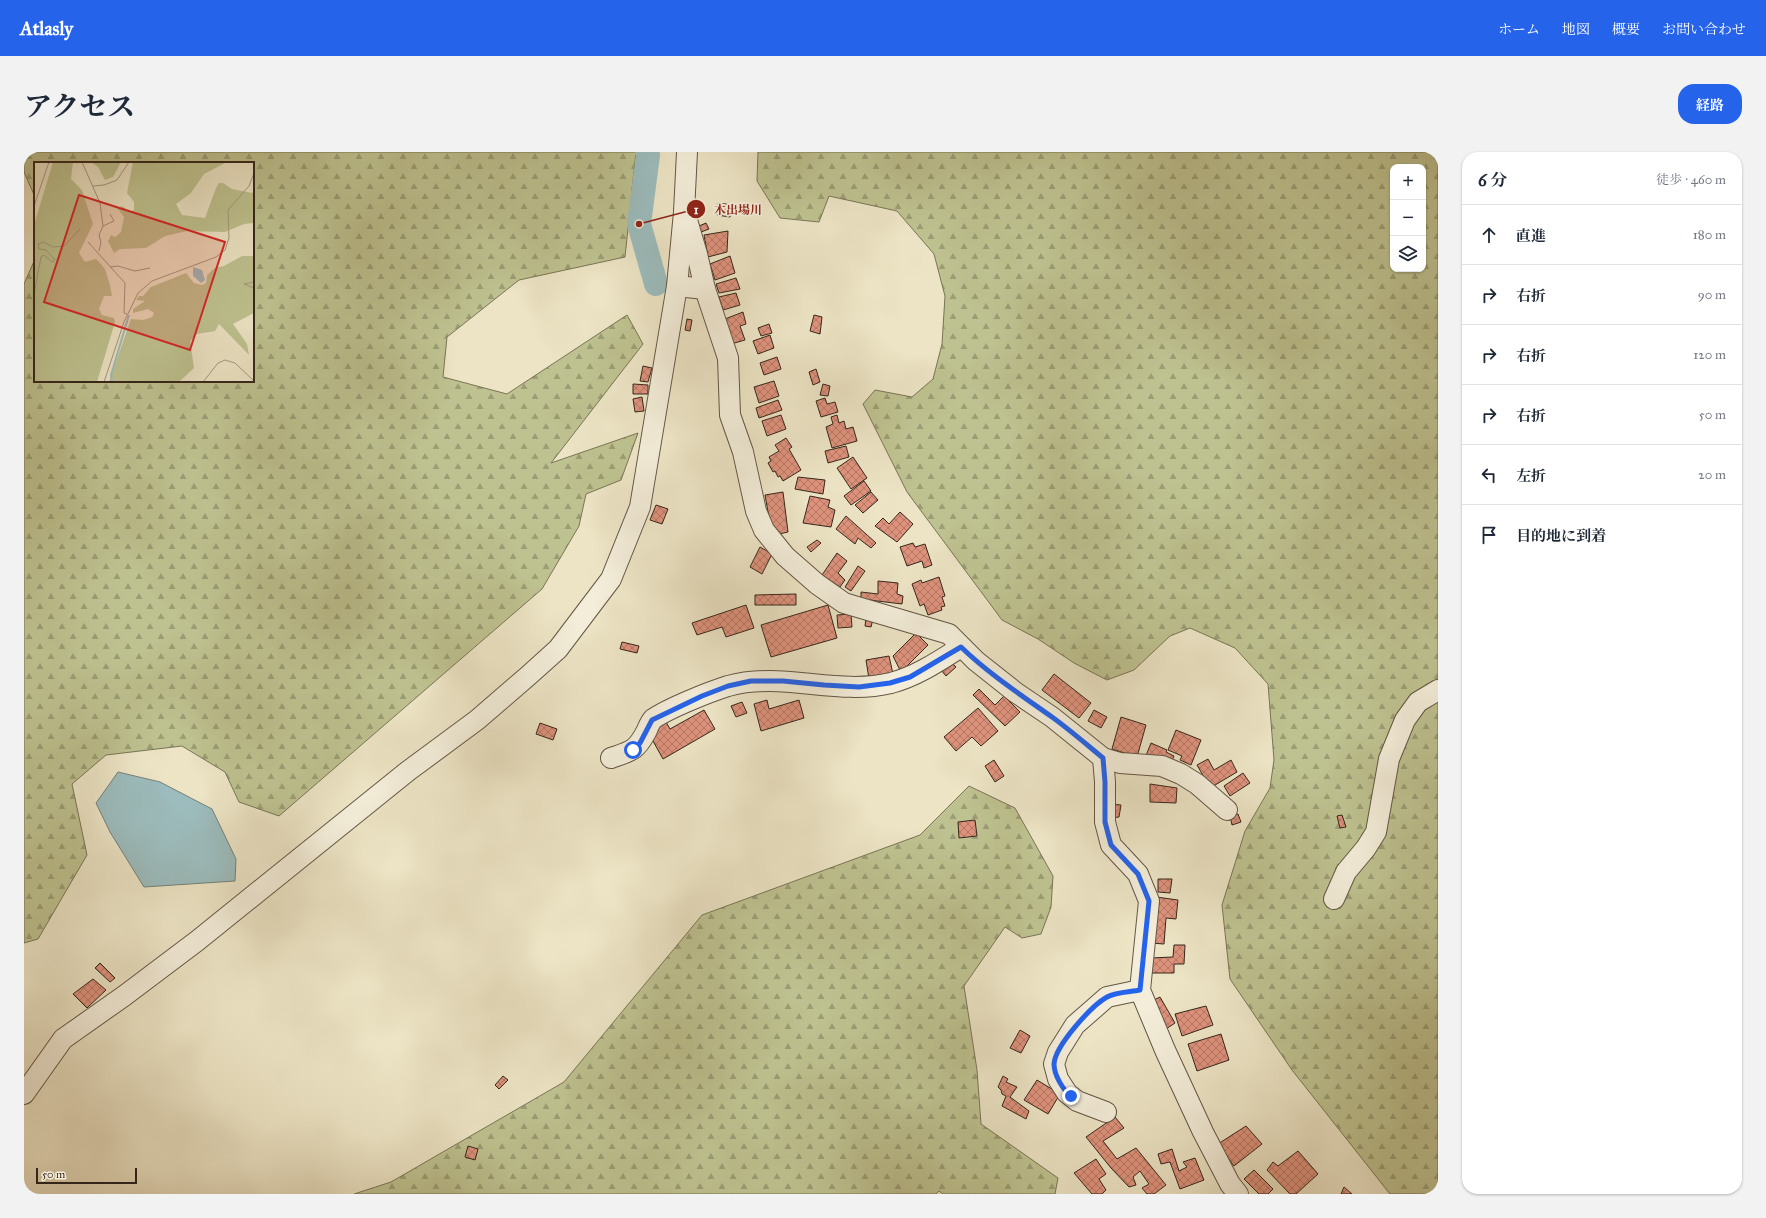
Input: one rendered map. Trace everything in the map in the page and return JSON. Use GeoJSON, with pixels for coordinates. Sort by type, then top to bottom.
{"type":"FeatureCollection","features":[{"type":"Feature","properties":{"kind":"street"},"geometry":{"type":"LineString","coordinates":[[24,1094],[63,1039],[124,996],[197,941],[408,771],[477,720],[558,649],[611,579],[640,507],[676,286],[684,212],[687,152]]}},
{"type":"Feature","properties":{"kind":"street"},"geometry":{"type":"LineString","coordinates":[[684,212],[697,254],[705,289],[728,358],[730,415],[743,452],[756,511],[764,530],[785,556],[817,584],[844,603],[949,634],[976,661],[1015,692],[1052,717],[1103,758],[1120,762],[1162,766],[1168,768],[1197,784],[1227,810]]}},
{"type":"Feature","properties":{"kind":"street"},"geometry":{"type":"LineString","coordinates":[[676,286],[705,289]]}},
{"type":"Feature","properties":{"kind":"street"},"geometry":{"type":"LineString","coordinates":[[611,758],[633,750],[640,743],[652,720],[702,696],[728,686],[751,681],[783,681],[859,687],[890,683],[910,677],[961,647]]}},
{"type":"Feature","properties":{"kind":"street"},"geometry":{"type":"LineString","coordinates":[[1334,899],[1346,872],[1366,848],[1376,832],[1390,759],[1405,720],[1418,702],[1438,690]]}},
{"type":"Feature","properties":{"kind":"street"},"geometry":{"type":"LineString","coordinates":[[1103,758],[1105,782],[1105,822],[1111,845],[1138,874],[1149,901],[1140,990],[1165,1050],[1203,1132],[1230,1184],[1238,1194]]}},
{"type":"Feature","properties":{"kind":"street"},"geometry":{"type":"LineString","coordinates":[[1106,1112],[1077,1101],[1067,1093],[1058,1079],[1054,1064],[1058,1052],[1075,1025],[1107,997],[1140,990]]}},
{"type":"Feature","properties":{"kind":"green space"},"geometry":{"type":"Polygon","coordinates":[[[24,152],[636,152],[625,257],[519,280],[447,337],[443,377],[507,394],[627,315],[643,344],[551,463],[638,433],[621,480],[586,494],[579,526],[542,589],[279,816],[239,802],[225,772],[182,746],[106,755],[72,784],[87,855],[38,939],[24,943],[24,284],[34,261],[34,382],[254,382],[254,162],[34,162],[34,195],[24,172],[24,152]]]}},
{"type":"Feature","properties":{"kind":"green space"},"geometry":{"type":"Polygon","coordinates":[[[758,152],[1438,152],[1438,1194],[1390,1194],[1292,1070],[1230,979],[1222,905],[1245,831],[1270,788],[1274,760],[1268,684],[1235,648],[1190,628],[1170,636],[1134,670],[1107,680],[1074,663],[1038,639],[1002,620],[907,492],[863,404],[875,390],[912,397],[933,379],[942,344],[945,296],[934,254],[897,211],[829,196],[819,222],[780,218],[757,181],[758,152]]]}},
{"type":"Feature","properties":{"kind":"green space"},"geometry":{"type":"Polygon","coordinates":[[[969,786],[1015,808],[1053,876],[1051,907],[1041,934],[1022,938],[1005,927],[964,986],[977,1070],[981,1124],[1058,1178],[1055,1194],[943,1194],[939,1191],[936,1194],[354,1194],[391,1182],[564,1082],[702,915],[920,835],[969,786]]]}},
{"type":"Feature","properties":{"kind":"water"},"geometry":{"type":"Polygon","coordinates":[[[118,772],[160,782],[212,809],[236,859],[235,881],[144,887],[110,832],[96,803],[118,772]]]}},
{"type":"Feature","properties":{"kind":"building"},"geometry":{"type":"Polygon","coordinates":[[[718,203],[733,205],[730,217],[717,215],[718,203]]]}},
{"type":"Feature","properties":{"kind":"building"},"geometry":{"type":"Polygon","coordinates":[[[706,223],[709,229],[701,232],[699,226],[706,223]]]}},
{"type":"Feature","properties":{"kind":"building"},"geometry":{"type":"Polygon","coordinates":[[[728,231],[727,252],[708,257],[704,235],[728,231]]]}},
{"type":"Feature","properties":{"kind":"building"},"geometry":{"type":"Polygon","coordinates":[[[730,256],[735,273],[715,280],[710,264],[730,256]]]}},
{"type":"Feature","properties":{"kind":"building"},"geometry":{"type":"Polygon","coordinates":[[[736,278],[740,289],[719,293],[716,284],[736,278]]]}},
{"type":"Feature","properties":{"kind":"building"},"geometry":{"type":"Polygon","coordinates":[[[736,293],[740,305],[723,310],[719,297],[736,293]]]}},
{"type":"Feature","properties":{"kind":"building"},"geometry":{"type":"Polygon","coordinates":[[[743,312],[746,324],[740,326],[745,340],[731,344],[725,319],[743,312]]]}},
{"type":"Feature","properties":{"kind":"building"},"geometry":{"type":"Polygon","coordinates":[[[814,315],[822,317],[820,334],[810,331],[814,315]]]}},
{"type":"Feature","properties":{"kind":"building"},"geometry":{"type":"Polygon","coordinates":[[[687,319],[692,320],[690,331],[685,330],[687,319]]]}},
{"type":"Feature","properties":{"kind":"building"},"geometry":{"type":"Polygon","coordinates":[[[769,324],[772,333],[761,336],[758,328],[769,324]]]}},
{"type":"Feature","properties":{"kind":"building"},"geometry":{"type":"Polygon","coordinates":[[[770,335],[774,348],[758,354],[753,341],[770,335]]]}},
{"type":"Feature","properties":{"kind":"building"},"geometry":{"type":"Polygon","coordinates":[[[777,357],[781,369],[764,375],[760,363],[777,357]]]}},
{"type":"Feature","properties":{"kind":"building"},"geometry":{"type":"Polygon","coordinates":[[[643,366],[652,368],[648,382],[640,381],[643,366]]]}},
{"type":"Feature","properties":{"kind":"building"},"geometry":{"type":"Polygon","coordinates":[[[816,369],[820,382],[813,385],[809,372],[816,369]]]}},
{"type":"Feature","properties":{"kind":"building"},"geometry":{"type":"Polygon","coordinates":[[[774,381],[779,396],[759,403],[754,387],[774,381]]]}},
{"type":"Feature","properties":{"kind":"building"},"geometry":{"type":"Polygon","coordinates":[[[633,384],[648,385],[648,394],[633,394],[633,384]]]}},
{"type":"Feature","properties":{"kind":"building"},"geometry":{"type":"Polygon","coordinates":[[[823,384],[830,386],[828,396],[820,395],[823,384]]]}},
{"type":"Feature","properties":{"kind":"building"},"geometry":{"type":"Polygon","coordinates":[[[642,397],[644,411],[635,412],[633,399],[642,397]]]}},
{"type":"Feature","properties":{"kind":"building"},"geometry":{"type":"Polygon","coordinates":[[[825,398],[827,404],[835,402],[838,412],[821,417],[816,401],[825,398]]]}},
{"type":"Feature","properties":{"kind":"building"},"geometry":{"type":"Polygon","coordinates":[[[778,400],[782,410],[759,418],[756,408],[778,400]]]}},
{"type":"Feature","properties":{"kind":"building"},"geometry":{"type":"Polygon","coordinates":[[[781,415],[786,429],[767,436],[762,421],[781,415]]]}},
{"type":"Feature","properties":{"kind":"building"},"geometry":{"type":"Polygon","coordinates":[[[837,415],[839,423],[844,421],[846,429],[853,427],[857,441],[832,448],[826,427],[833,424],[831,417],[837,415]]]}},
{"type":"Feature","properties":{"kind":"building"},"geometry":{"type":"Polygon","coordinates":[[[786,438],[792,447],[789,449],[801,470],[783,481],[780,476],[778,477],[775,471],[773,472],[768,463],[771,461],[769,457],[779,451],[775,445],[786,438]]]}},
{"type":"Feature","properties":{"kind":"building"},"geometry":{"type":"Polygon","coordinates":[[[846,446],[849,457],[828,463],[825,451],[846,446]]]}},
{"type":"Feature","properties":{"kind":"building"},"geometry":{"type":"Polygon","coordinates":[[[853,457],[867,478],[851,489],[837,468],[853,457]]]}},
{"type":"Feature","properties":{"kind":"building"},"geometry":{"type":"Polygon","coordinates":[[[798,477],[825,480],[823,494],[795,489],[798,477]]]}},
{"type":"Feature","properties":{"kind":"building"},"geometry":{"type":"Polygon","coordinates":[[[864,481],[871,491],[851,505],[844,496],[864,481]]]}},
{"type":"Feature","properties":{"kind":"building"},"geometry":{"type":"Polygon","coordinates":[[[783,492],[788,532],[779,534],[770,523],[765,495],[783,492]]]}},
{"type":"Feature","properties":{"kind":"building"},"geometry":{"type":"Polygon","coordinates":[[[871,492],[878,500],[863,513],[855,505],[871,492]]]}},
{"type":"Feature","properties":{"kind":"building"},"geometry":{"type":"Polygon","coordinates":[[[810,496],[830,500],[828,507],[835,510],[831,527],[803,523],[810,496]]]}},
{"type":"Feature","properties":{"kind":"building"},"geometry":{"type":"Polygon","coordinates":[[[656,505],[668,509],[662,524],[650,520],[656,505]]]}},
{"type":"Feature","properties":{"kind":"building"},"geometry":{"type":"Polygon","coordinates":[[[900,512],[913,524],[897,542],[875,526],[883,518],[889,524],[900,512]]]}},
{"type":"Feature","properties":{"kind":"building"},"geometry":{"type":"Polygon","coordinates":[[[846,516],[876,543],[871,548],[858,538],[855,544],[836,529],[846,516]]]}},
{"type":"Feature","properties":{"kind":"building"},"geometry":{"type":"Polygon","coordinates":[[[817,540],[821,543],[811,552],[807,547],[817,540]]]}},
{"type":"Feature","properties":{"kind":"building"},"geometry":{"type":"Polygon","coordinates":[[[913,543],[915,547],[925,544],[932,565],[924,568],[922,561],[907,566],[900,547],[913,543]]]}},
{"type":"Feature","properties":{"kind":"building"},"geometry":{"type":"Polygon","coordinates":[[[760,547],[772,554],[762,574],[750,567],[760,547]]]}},
{"type":"Feature","properties":{"kind":"building"},"geometry":{"type":"Polygon","coordinates":[[[837,553],[847,561],[838,573],[845,580],[840,587],[822,575],[837,553]]]}},
{"type":"Feature","properties":{"kind":"building"},"geometry":{"type":"Polygon","coordinates":[[[858,566],[865,571],[851,591],[845,587],[858,566]]]}},
{"type":"Feature","properties":{"kind":"building"},"geometry":{"type":"Polygon","coordinates":[[[939,577],[945,596],[942,597],[945,606],[941,607],[942,610],[928,615],[924,604],[920,606],[912,584],[921,580],[922,583],[939,577]]]}},
{"type":"Feature","properties":{"kind":"building"},"geometry":{"type":"Polygon","coordinates":[[[878,581],[898,583],[897,594],[903,596],[902,604],[861,599],[861,592],[878,594],[878,581]]]}},
{"type":"Feature","properties":{"kind":"building"},"geometry":{"type":"Polygon","coordinates":[[[796,594],[796,605],[755,605],[755,595],[796,594]]]}},
{"type":"Feature","properties":{"kind":"building"},"geometry":{"type":"Polygon","coordinates":[[[746,605],[754,628],[726,637],[722,627],[697,635],[692,623],[746,605]]]}},
{"type":"Feature","properties":{"kind":"building"},"geometry":{"type":"Polygon","coordinates":[[[828,605],[837,638],[771,657],[761,625],[828,605]]]}},
{"type":"Feature","properties":{"kind":"building"},"geometry":{"type":"Polygon","coordinates":[[[851,614],[852,627],[838,628],[837,615],[851,614]]]}},
{"type":"Feature","properties":{"kind":"building"},"geometry":{"type":"Polygon","coordinates":[[[866,618],[873,619],[871,627],[865,626],[866,618]]]}},
{"type":"Feature","properties":{"kind":"building"},"geometry":{"type":"Polygon","coordinates":[[[916,633],[928,645],[901,672],[893,656],[916,633]]]}},
{"type":"Feature","properties":{"kind":"building"},"geometry":{"type":"Polygon","coordinates":[[[622,642],[639,646],[637,653],[620,649],[622,642]]]}},
{"type":"Feature","properties":{"kind":"building"},"geometry":{"type":"Polygon","coordinates":[[[889,656],[893,674],[869,679],[866,660],[889,656]]]}},
{"type":"Feature","properties":{"kind":"building"},"geometry":{"type":"Polygon","coordinates":[[[951,662],[956,667],[946,676],[941,670],[951,662]]]}},
{"type":"Feature","properties":{"kind":"building"},"geometry":{"type":"Polygon","coordinates":[[[1054,674],[1091,703],[1079,718],[1042,690],[1054,674]]]}},
{"type":"Feature","properties":{"kind":"building"},"geometry":{"type":"Polygon","coordinates":[[[979,689],[995,705],[1004,696],[1020,712],[1005,726],[973,695],[979,689]]]}},
{"type":"Feature","properties":{"kind":"building"},"geometry":{"type":"Polygon","coordinates":[[[767,700],[769,709],[799,700],[804,718],[761,731],[754,704],[767,700]]]}},
{"type":"Feature","properties":{"kind":"building"},"geometry":{"type":"Polygon","coordinates":[[[742,702],[747,713],[736,717],[731,706],[742,702]]]}},
{"type":"Feature","properties":{"kind":"building"},"geometry":{"type":"Polygon","coordinates":[[[978,708],[998,731],[981,746],[972,737],[956,751],[944,737],[978,708]]]}},
{"type":"Feature","properties":{"kind":"building"},"geometry":{"type":"Polygon","coordinates":[[[704,710],[715,729],[663,759],[648,732],[666,722],[670,729],[704,710]]]}},
{"type":"Feature","properties":{"kind":"building"},"geometry":{"type":"Polygon","coordinates":[[[1094,710],[1107,717],[1101,728],[1088,721],[1094,710]]]}},
{"type":"Feature","properties":{"kind":"building"},"geometry":{"type":"Polygon","coordinates":[[[1121,717],[1146,725],[1137,757],[1112,749],[1121,717]]]}},
{"type":"Feature","properties":{"kind":"building"},"geometry":{"type":"Polygon","coordinates":[[[540,723],[557,729],[553,740],[536,734],[540,723]]]}},
{"type":"Feature","properties":{"kind":"building"},"geometry":{"type":"Polygon","coordinates":[[[1176,730],[1201,740],[1191,765],[1180,760],[1182,756],[1168,750],[1176,730]]]}},
{"type":"Feature","properties":{"kind":"building"},"geometry":{"type":"Polygon","coordinates":[[[1151,743],[1167,750],[1166,752],[1174,756],[1170,765],[1145,758],[1151,743]]]}},
{"type":"Feature","properties":{"kind":"building"},"geometry":{"type":"Polygon","coordinates":[[[1208,759],[1214,770],[1231,760],[1237,772],[1210,788],[1197,765],[1208,759]]]}},
{"type":"Feature","properties":{"kind":"building"},"geometry":{"type":"Polygon","coordinates":[[[994,760],[1004,776],[995,782],[985,766],[994,760]]]}},
{"type":"Feature","properties":{"kind":"building"},"geometry":{"type":"Polygon","coordinates":[[[1243,773],[1250,783],[1230,796],[1224,786],[1243,773]]]}},
{"type":"Feature","properties":{"kind":"building"},"geometry":{"type":"Polygon","coordinates":[[[1150,784],[1177,788],[1176,803],[1150,802],[1150,784]]]}},
{"type":"Feature","properties":{"kind":"building"},"geometry":{"type":"Polygon","coordinates":[[[1111,804],[1121,805],[1119,817],[1110,818],[1111,804]]]}},
{"type":"Feature","properties":{"kind":"building"},"geometry":{"type":"Polygon","coordinates":[[[1238,814],[1241,822],[1232,825],[1230,816],[1238,814]]]}},
{"type":"Feature","properties":{"kind":"building"},"geometry":{"type":"Polygon","coordinates":[[[1342,815],[1346,827],[1340,828],[1337,816],[1342,815]]]}},
{"type":"Feature","properties":{"kind":"building"},"geometry":{"type":"Polygon","coordinates":[[[975,820],[977,836],[959,838],[958,822],[975,820]]]}},
{"type":"Feature","properties":{"kind":"building"},"geometry":{"type":"Polygon","coordinates":[[[1158,879],[1172,879],[1170,893],[1158,892],[1158,879]]]}},
{"type":"Feature","properties":{"kind":"building"},"geometry":{"type":"Polygon","coordinates":[[[1156,897],[1178,900],[1176,919],[1166,918],[1164,944],[1150,943],[1156,897]]]}},
{"type":"Feature","properties":{"kind":"building"},"geometry":{"type":"Polygon","coordinates":[[[1174,945],[1185,945],[1184,964],[1174,964],[1174,973],[1151,973],[1151,958],[1173,957],[1174,945]]]}},
{"type":"Feature","properties":{"kind":"building"},"geometry":{"type":"Polygon","coordinates":[[[100,963],[115,978],[110,982],[95,968],[100,963]]]}},
{"type":"Feature","properties":{"kind":"building"},"geometry":{"type":"Polygon","coordinates":[[[93,979],[106,990],[87,1008],[73,994],[93,979]]]}},
{"type":"Feature","properties":{"kind":"building"},"geometry":{"type":"Polygon","coordinates":[[[1160,997],[1175,1023],[1166,1029],[1152,1001],[1160,997]]]}},
{"type":"Feature","properties":{"kind":"building"},"geometry":{"type":"Polygon","coordinates":[[[1206,1006],[1213,1025],[1182,1036],[1175,1014],[1206,1006]]]}},
{"type":"Feature","properties":{"kind":"building"},"geometry":{"type":"Polygon","coordinates":[[[1020,1030],[1030,1036],[1021,1053],[1010,1048],[1020,1030]]]}},
{"type":"Feature","properties":{"kind":"building"},"geometry":{"type":"Polygon","coordinates":[[[1221,1034],[1229,1060],[1197,1071],[1188,1044],[1221,1034]]]}},
{"type":"Feature","properties":{"kind":"building"},"geometry":{"type":"Polygon","coordinates":[[[503,1076],[508,1080],[499,1089],[495,1085],[503,1076]]]}},
{"type":"Feature","properties":{"kind":"building"},"geometry":{"type":"Polygon","coordinates":[[[1003,1076],[1008,1079],[1006,1082],[1017,1087],[1010,1097],[1029,1111],[1026,1119],[1002,1106],[1006,1096],[1002,1094],[998,1087],[1003,1076]]]}},
{"type":"Feature","properties":{"kind":"building"},"geometry":{"type":"Polygon","coordinates":[[[1037,1080],[1060,1094],[1048,1114],[1024,1100],[1037,1080]]]}},
{"type":"Feature","properties":{"kind":"building"},"geometry":{"type":"Polygon","coordinates":[[[1115,1117],[1124,1128],[1103,1141],[1117,1159],[1136,1148],[1166,1185],[1154,1194],[1147,1194],[1142,1188],[1149,1184],[1140,1171],[1133,1177],[1136,1185],[1129,1187],[1111,1168],[1086,1137],[1115,1117]]]}},
{"type":"Feature","properties":{"kind":"building"},"geometry":{"type":"Polygon","coordinates":[[[1246,1126],[1262,1144],[1234,1166],[1218,1144],[1246,1126]]]}},
{"type":"Feature","properties":{"kind":"building"},"geometry":{"type":"Polygon","coordinates":[[[468,1146],[478,1149],[475,1160],[465,1157],[468,1146]]]}},
{"type":"Feature","properties":{"kind":"building"},"geometry":{"type":"Polygon","coordinates":[[[1172,1149],[1179,1171],[1187,1167],[1183,1162],[1195,1158],[1204,1180],[1180,1189],[1170,1162],[1161,1164],[1158,1154],[1172,1149]]]}},
{"type":"Feature","properties":{"kind":"building"},"geometry":{"type":"Polygon","coordinates":[[[1298,1151],[1318,1174],[1296,1194],[1290,1194],[1267,1170],[1273,1162],[1278,1166],[1298,1151]]]}},
{"type":"Feature","properties":{"kind":"building"},"geometry":{"type":"Polygon","coordinates":[[[1096,1159],[1106,1174],[1099,1179],[1106,1190],[1102,1194],[1092,1194],[1074,1173],[1096,1159]]]}},
{"type":"Feature","properties":{"kind":"building"},"geometry":{"type":"Polygon","coordinates":[[[1254,1170],[1273,1189],[1268,1194],[1259,1194],[1244,1179],[1254,1170]]]}},
{"type":"Feature","properties":{"kind":"building"},"geometry":{"type":"Polygon","coordinates":[[[1344,1187],[1352,1194],[1341,1194],[1344,1187]]]}},
{"type":"Feature","properties":{"kind":"waterway"},"geometry":{"type":"LineString","coordinates":[[647,152],[648,155],[639,224],[656,284]]}},
{"type":"Feature","properties":{"kind":"place","name":"木出場川"},"geometry":{"type":"Point","coordinates":[639,224]}},
{"type":"Feature","properties":{"kind":"route"},"geometry":{"type":"LineString","coordinates":[[633,750],[640,743],[652,720],[702,696],[728,686],[751,681],[783,681],[859,687],[890,683],[910,677],[961,647],[1015,692],[1052,717],[1080,739],[1103,758],[1105,782],[1105,822],[1111,845],[1138,874],[1149,901],[1140,990],[1107,997],[1075,1025],[1058,1052],[1054,1064],[1058,1079],[1067,1093],[1071,1096]]}}]}
